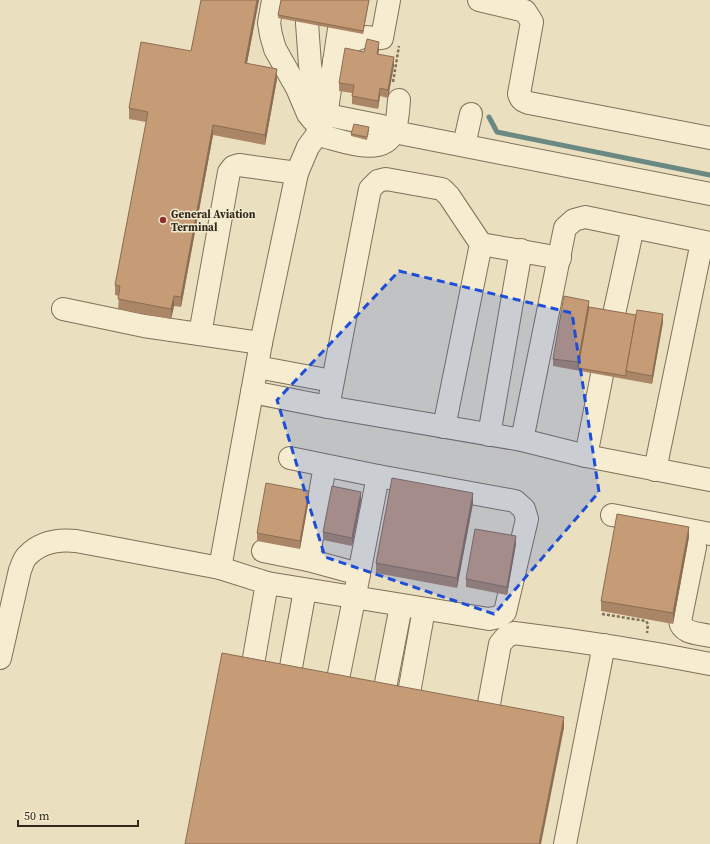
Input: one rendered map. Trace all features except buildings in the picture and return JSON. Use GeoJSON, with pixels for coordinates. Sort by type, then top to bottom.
{"type":"FeatureCollection","features":[{"type":"Feature","properties":{"kind":"street"},"geometry":{"type":"LineString","coordinates":[[273,0],[269,23],[275,49],[297,88],[308,114],[312,119],[321,123]]}},
{"type":"Feature","properties":{"kind":"street"},"geometry":{"type":"LineString","coordinates":[[334,61],[342,50],[352,42],[363,37],[382,38],[389,0]]}},
{"type":"Feature","properties":{"kind":"street"},"geometry":{"type":"LineString","coordinates":[[479,0],[525,12],[532,22],[519,94],[520,98],[529,104],[710,138]]}},
{"type":"Feature","properties":{"kind":"street"},"geometry":{"type":"LineString","coordinates":[[307,23],[310,64],[321,123],[326,137],[366,146],[378,145],[386,142],[394,132],[396,94]]}},
{"type":"Feature","properties":{"kind":"street"},"geometry":{"type":"LineString","coordinates":[[220,568],[261,343],[297,173],[308,147],[321,123],[339,29]]}},
{"type":"Feature","properties":{"kind":"street"},"geometry":{"type":"LineString","coordinates":[[464,146],[471,114]]}},
{"type":"Feature","properties":{"kind":"street"},"geometry":{"type":"LineString","coordinates":[[394,132],[710,194]]}},
{"type":"Feature","properties":{"kind":"street"},"geometry":{"type":"LineString","coordinates":[[200,334],[229,172],[233,167],[239,165],[297,173]]}},
{"type":"Feature","properties":{"kind":"street"},"geometry":{"type":"LineString","coordinates":[[328,408],[370,189],[378,181],[386,180],[442,189],[449,196],[481,244],[444,427]]}},
{"type":"Feature","properties":{"kind":"street"},"geometry":{"type":"LineString","coordinates":[[522,440],[565,228],[574,220],[585,217],[706,242],[655,470]]}},
{"type":"Feature","properties":{"kind":"street"},"geometry":{"type":"LineString","coordinates":[[614,314],[633,227]]}},
{"type":"Feature","properties":{"kind":"street"},"geometry":{"type":"LineString","coordinates":[[481,244],[560,258]]}},
{"type":"Feature","properties":{"kind":"street"},"geometry":{"type":"LineString","coordinates":[[489,435],[521,250]]}},
{"type":"Feature","properties":{"kind":"street"},"geometry":{"type":"LineString","coordinates":[[63,308],[144,326],[261,343]]}},
{"type":"Feature","properties":{"kind":"street"},"geometry":{"type":"LineString","coordinates":[[257,367],[332,381]]}},
{"type":"Feature","properties":{"kind":"street"},"geometry":{"type":"LineString","coordinates":[[586,456],[602,375]]}},
{"type":"Feature","properties":{"kind":"street"},"geometry":{"type":"LineString","coordinates":[[252,392],[328,408],[522,440],[586,456],[710,480]]}},
{"type":"Feature","properties":{"kind":"street"},"geometry":{"type":"LineString","coordinates":[[0,658],[20,570],[26,557],[37,548],[49,542],[64,540],[220,568],[268,583],[401,606],[489,619],[499,617],[505,612],[527,519],[524,509],[515,501],[325,466],[290,458]]}},
{"type":"Feature","properties":{"kind":"street"},"geometry":{"type":"LineString","coordinates":[[308,560],[325,466]]}},
{"type":"Feature","properties":{"kind":"street"},"geometry":{"type":"LineString","coordinates":[[338,679],[378,476]]}},
{"type":"Feature","properties":{"kind":"street"},"geometry":{"type":"LineString","coordinates":[[612,515],[701,545],[680,621],[686,630],[710,636]]}},
{"type":"Feature","properties":{"kind":"street"},"geometry":{"type":"LineString","coordinates":[[263,551],[308,560],[359,574]]}},
{"type":"Feature","properties":{"kind":"street"},"geometry":{"type":"LineString","coordinates":[[254,658],[268,583]]}},
{"type":"Feature","properties":{"kind":"street"},"geometry":{"type":"LineString","coordinates":[[291,667],[305,590]]}},
{"type":"Feature","properties":{"kind":"street"},"geometry":{"type":"LineString","coordinates":[[384,688],[401,606]]}},
{"type":"Feature","properties":{"kind":"street"},"geometry":{"type":"LineString","coordinates":[[409,693],[424,609]]}},
{"type":"Feature","properties":{"kind":"street"},"geometry":{"type":"LineString","coordinates":[[488,709],[500,644],[506,637],[514,633],[604,645],[710,664]]}},
{"type":"Feature","properties":{"kind":"street"},"geometry":{"type":"LineString","coordinates":[[565,844],[604,645]]}},
{"type":"Feature","properties":{"kind":"path"},"geometry":{"type":"LineString","coordinates":[[396,94],[400,42]]}},
{"type":"Feature","properties":{"kind":"path"},"geometry":{"type":"LineString","coordinates":[[602,614],[646,621],[648,624],[647,635]]}},
{"type":"Feature","properties":{"kind":"highlighted area"},"geometry":{"type":"Polygon","coordinates":[[[399,271],[572,313],[599,492],[494,614],[325,557],[277,400],[399,271]]]}},
{"type":"Feature","properties":{"kind":"waterway"},"geometry":{"type":"LineString","coordinates":[[489,117],[497,132],[710,175]]}},
{"type":"Feature","properties":{"kind":"place","name":"General Aviation Terminal"},"geometry":{"type":"Point","coordinates":[163,220]}}]}
